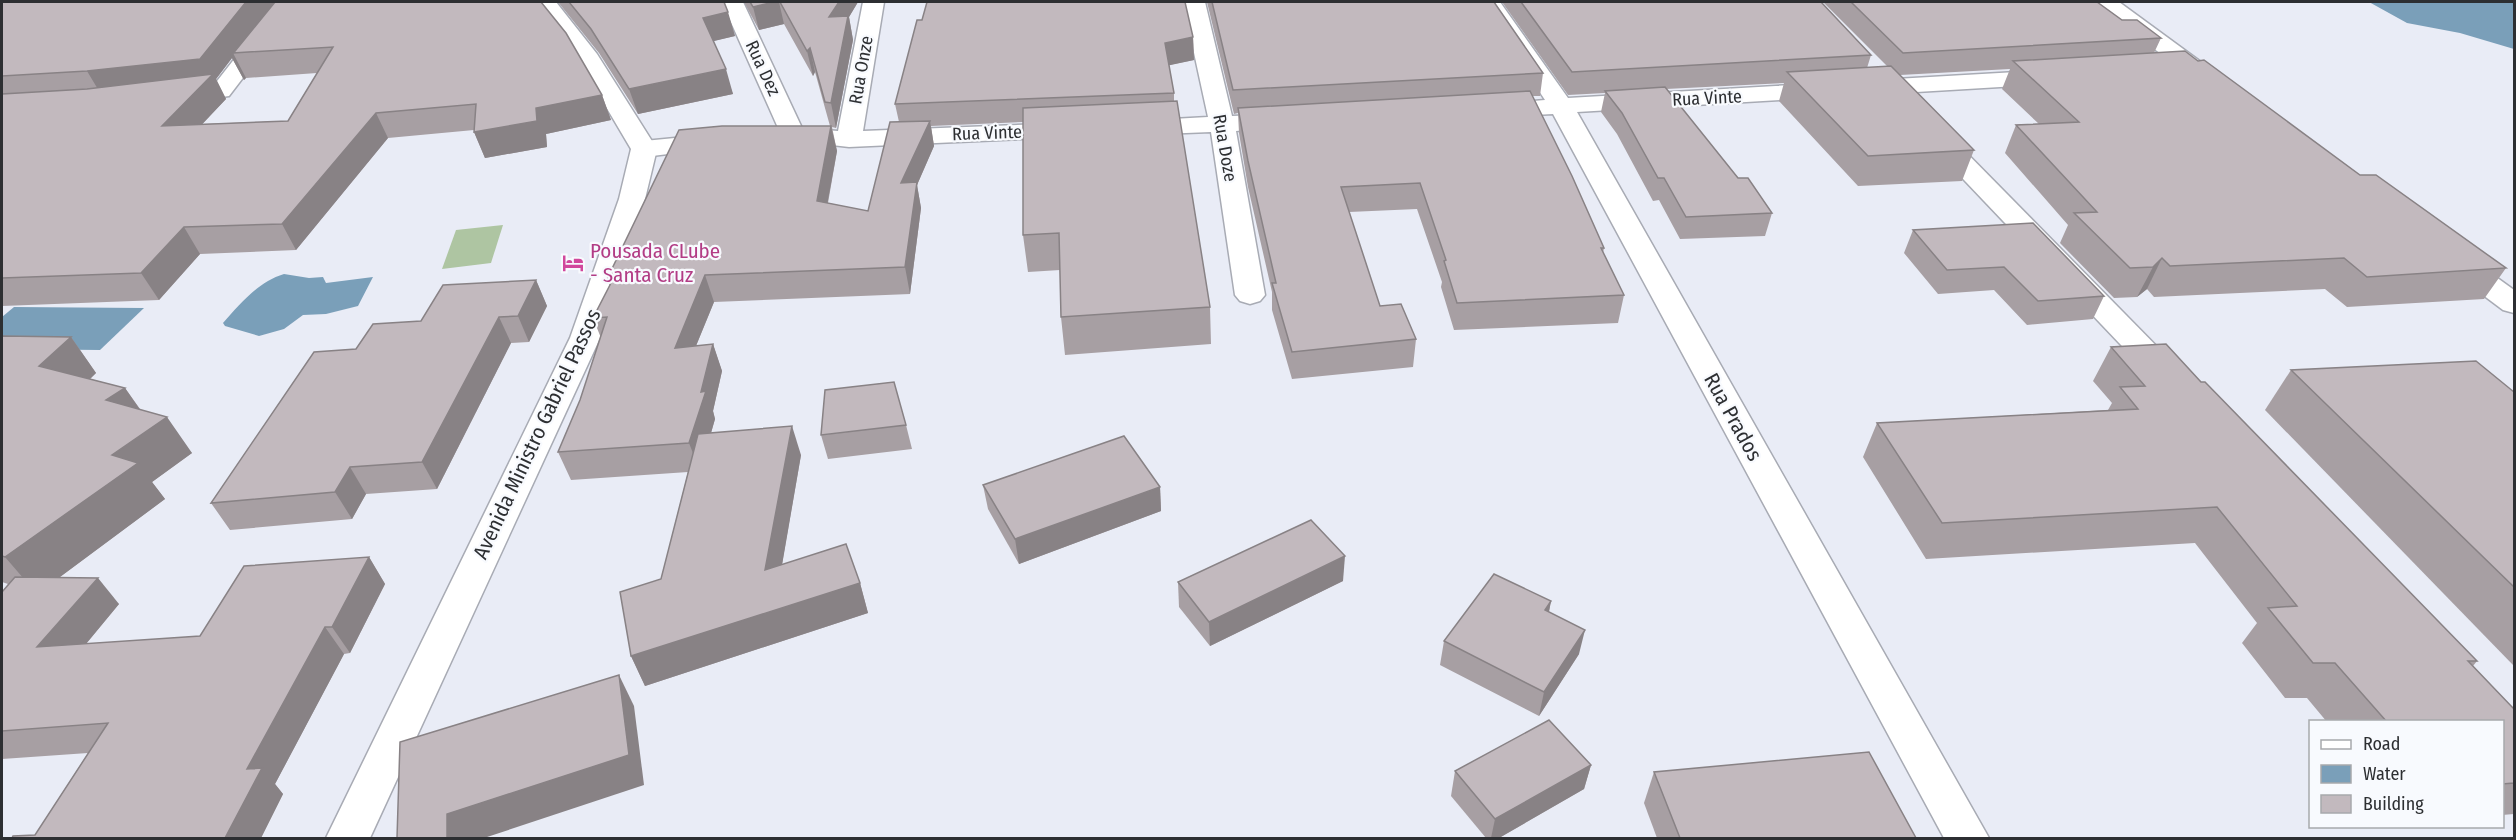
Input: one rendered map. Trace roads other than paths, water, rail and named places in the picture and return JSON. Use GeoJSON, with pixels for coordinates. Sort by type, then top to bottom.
{"type":"FeatureCollection","features":[{"type":"Feature","properties":{"kind":"street"},"geometry":{"type":"LineString","coordinates":[[156,99],[221,91],[290,2]]}},
{"type":"Feature","properties":{"kind":"street"},"geometry":{"type":"LineString","coordinates":[[545,2],[586,54],[644,149],[735,140]]}},
{"type":"Feature","properties":{"kind":"street","name":"Rua Dez"},"geometry":{"type":"LineString","coordinates":[[732,2],[782,135]]}},
{"type":"Feature","properties":{"kind":"street","name":"Rua Onze"},"geometry":{"type":"LineString","coordinates":[[849,139],[874,2]]}},
{"type":"Feature","properties":{"kind":"street","name":"Rua Doze"},"geometry":{"type":"LineString","coordinates":[[1194,2],[1222,124],[1250,295]]}},
{"type":"Feature","properties":{"kind":"street","name":"Rua Prados"},"geometry":{"type":"LineString","coordinates":[[1491,2],[1561,106],[1967,838]]}},
{"type":"Feature","properties":{"kind":"street"},"geometry":{"type":"LineString","coordinates":[[2106,2],[2223,89]]}},
{"type":"Feature","properties":{"kind":"street"},"geometry":{"type":"LineString","coordinates":[[1864,61],[2187,396]]}},
{"type":"Feature","properties":{"kind":"street"},"geometry":{"type":"LineString","coordinates":[[2159,70],[2195,68]]}},
{"type":"Feature","properties":{"kind":"street","name":"Rua Vinte"},"geometry":{"type":"LineString","coordinates":[[1467,111],[2077,75]]}},
{"type":"Feature","properties":{"kind":"street","name":"Rua Vinte"},"geometry":{"type":"LineString","coordinates":[[782,135],[849,139],[1303,120]]}},
{"type":"Feature","properties":{"kind":"street","name":"Avenida Ministro Gabriel Passos"},"geometry":{"type":"LineString","coordinates":[[348,838],[585,338],[632,199],[644,149]]}},
{"type":"Feature","properties":{"kind":"street"},"geometry":{"type":"LineString","coordinates":[[2439,249],[2514,304]]}},
{"type":"Feature","properties":{"kind":"water"},"geometry":{"type":"Polygon","coordinates":[[[2369,2],[2514,2],[2514,49],[2460,33],[2407,23],[2369,2]]]}},
{"type":"Feature","properties":{"kind":"water"},"geometry":{"type":"Polygon","coordinates":[[[284,274],[309,278],[323,277],[326,283],[373,277],[358,306],[326,314],[303,315],[284,329],[259,336],[225,326],[223,323],[250,294],[266,282],[284,274]]]}},
{"type":"Feature","properties":{"kind":"water"},"geometry":{"type":"Polygon","coordinates":[[[14,307],[144,308],[100,350],[2,349],[2,317],[14,307]]]}},
{"type":"Feature","properties":{"kind":"place","name":"Pousada CLube - Santa Cruz"},"geometry":{"type":"Point","coordinates":[573,263]}}]}
